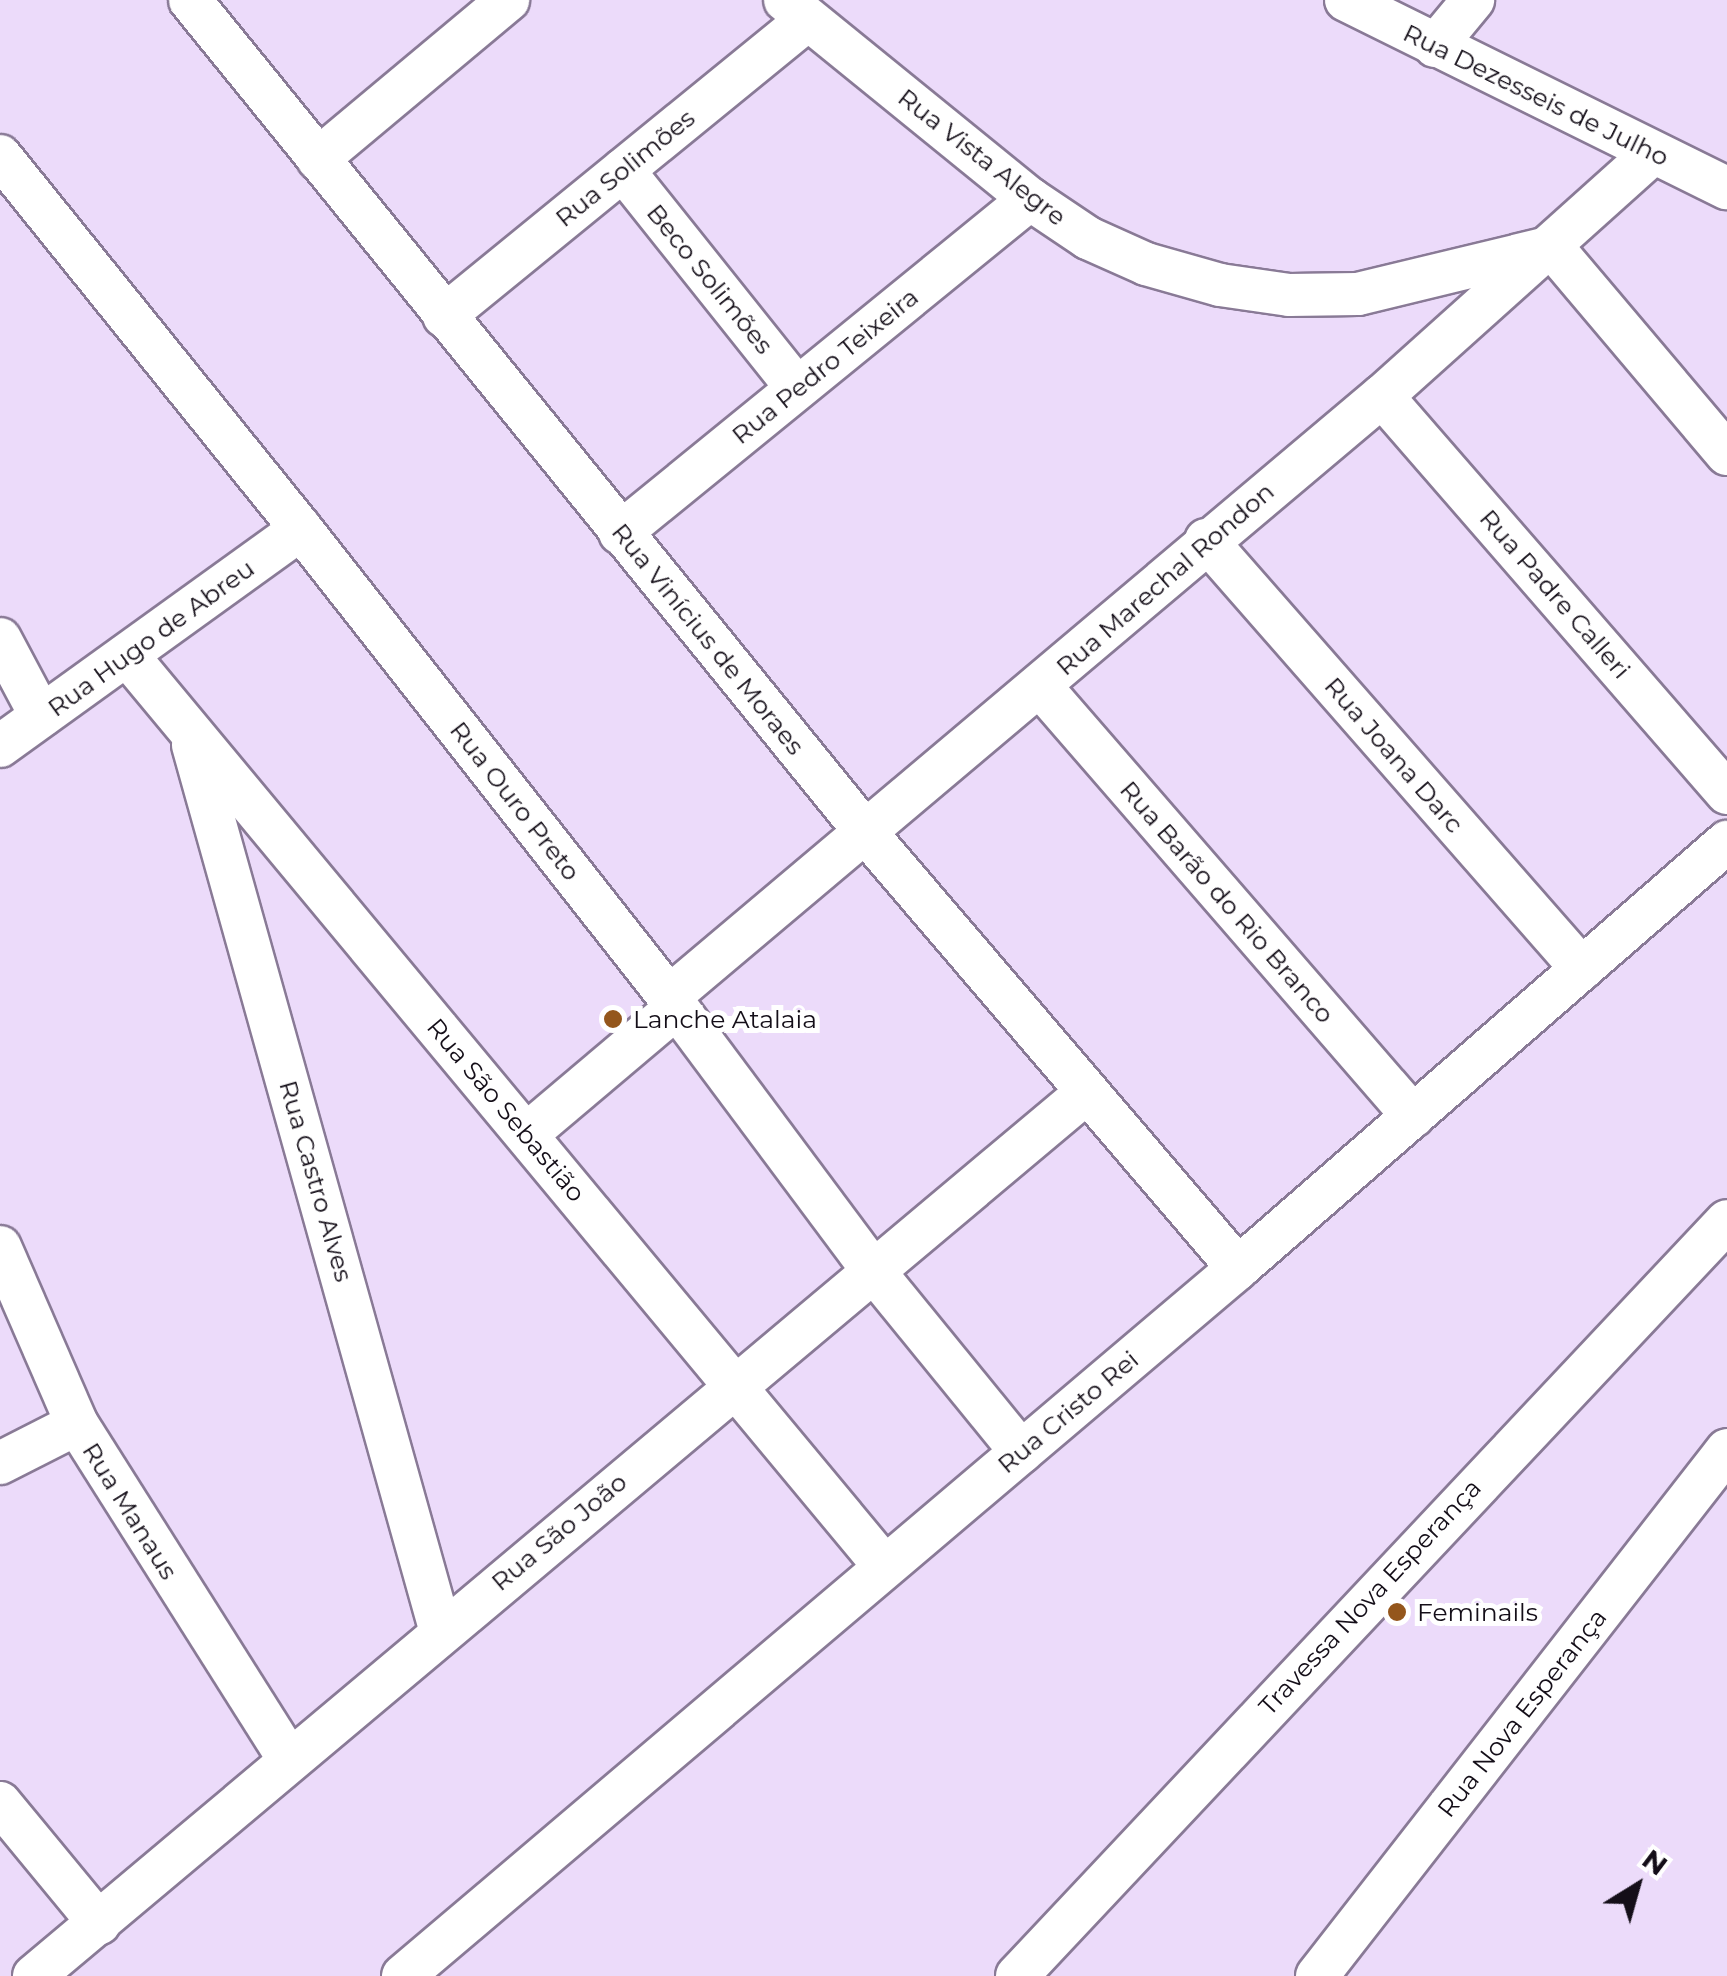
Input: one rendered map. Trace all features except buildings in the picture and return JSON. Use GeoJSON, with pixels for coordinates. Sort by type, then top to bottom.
{"type":"FeatureCollection","features":[{"type":"Feature","properties":{"kind":"street","name":"Rua Vinícius de Moraes"},"geometry":{"type":"LineString","coordinates":[[190,0],[867,834],[1238,1268]]}},
{"type":"Feature","properties":{"kind":"street"},"geometry":{"type":"LineString","coordinates":[[318,159],[508,0]]}},
{"type":"Feature","properties":{"kind":"street","name":"Rua Dezesseis de Julho"},"geometry":{"type":"LineString","coordinates":[[1346,0],[1727,188]]}},
{"type":"Feature","properties":{"kind":"street"},"geometry":{"type":"LineString","coordinates":[[1435,46],[1473,0]]}},
{"type":"Feature","properties":{"kind":"street","name":"Rua Solimões"},"geometry":{"type":"LineString","coordinates":[[444,316],[623,170],[796,10]]}},
{"type":"Feature","properties":{"kind":"street","name":"Rua Vista Alegre"},"geometry":{"type":"LineString","coordinates":[[796,10],[1030,199],[1088,238],[1146,264],[1220,285],[1289,295],[1358,294],[1427,282],[1552,247]]}},
{"type":"Feature","properties":{"kind":"street","name":"Rua Marechal Rondon"},"geometry":{"type":"LineString","coordinates":[[527,1134],[672,1002],[1206,540],[1382,396],[1653,153]]}},
{"type":"Feature","properties":{"kind":"street","name":"Rua Ouro Preto"},"geometry":{"type":"LineString","coordinates":[[0,156],[302,529],[672,1002],[872,1270],[1022,1452]]}},
{"type":"Feature","properties":{"kind":"street","name":"Beco Solimões"},"geometry":{"type":"LineString","coordinates":[[623,170],[798,388]]}},
{"type":"Feature","properties":{"kind":"street","name":"Rua Pedro Teixeira"},"geometry":{"type":"LineString","coordinates":[[620,532],[1030,199]]}},
{"type":"Feature","properties":{"kind":"street"},"geometry":{"type":"LineString","coordinates":[[1552,247],[1727,454]]}},
{"type":"Feature","properties":{"kind":"street","name":"Rua Padre Calleri"},"geometry":{"type":"LineString","coordinates":[[1382,396],[1727,793]]}},
{"type":"Feature","properties":{"kind":"street","name":"Rua Hugo de Abreu"},"geometry":{"type":"LineString","coordinates":[[0,746],[302,529]]}},
{"type":"Feature","properties":{"kind":"street","name":"Rua Joana Darc"},"geometry":{"type":"LineString","coordinates":[[1206,540],[1582,969]]}},
{"type":"Feature","properties":{"kind":"street"},"geometry":{"type":"LineString","coordinates":[[0,639],[42,716]]}},
{"type":"Feature","properties":{"kind":"street","name":"Rua São Sebastião"},"geometry":{"type":"LineString","coordinates":[[127,655],[884,1566]]}},
{"type":"Feature","properties":{"kind":"street","name":"Rua Barão do Rio Branco"},"geometry":{"type":"LineString","coordinates":[[1040,687],[1413,1116]]}},
{"type":"Feature","properties":{"kind":"street","name":"Rua Castro Alves"},"geometry":{"type":"LineString","coordinates":[[188,730],[441,1632]]}},
{"type":"Feature","properties":{"kind":"street","name":"Rua Cristo Rei"},"geometry":{"type":"LineString","coordinates":[[403,1976],[1238,1268],[1727,842]]}},
{"type":"Feature","properties":{"kind":"street","name":"Rua São João"},"geometry":{"type":"LineString","coordinates":[[34,1976],[288,1758],[1087,1092]]}},
{"type":"Feature","properties":{"kind":"street","name":"Travessa Nova Esperança"},"geometry":{"type":"LineString","coordinates":[[1016,1976],[1727,1221]]}},
{"type":"Feature","properties":{"kind":"street","name":"Rua Manaus"},"geometry":{"type":"LineString","coordinates":[[0,1248],[76,1424],[288,1758]]}},
{"type":"Feature","properties":{"kind":"street"},"geometry":{"type":"LineString","coordinates":[[0,1463],[76,1424]]}},
{"type":"Feature","properties":{"kind":"street","name":"Rua Nova Esperança"},"geometry":{"type":"LineString","coordinates":[[1317,1976],[1727,1450]]}},
{"type":"Feature","properties":{"kind":"street"},"geometry":{"type":"LineString","coordinates":[[0,1802],[99,1923]]}},
{"type":"Feature","properties":{"kind":"place","name":"Lanche Atalaia"},"geometry":{"type":"Point","coordinates":[613,1019]}},
{"type":"Feature","properties":{"kind":"place","name":"Feminails"},"geometry":{"type":"Point","coordinates":[1397,1612]}}]}
